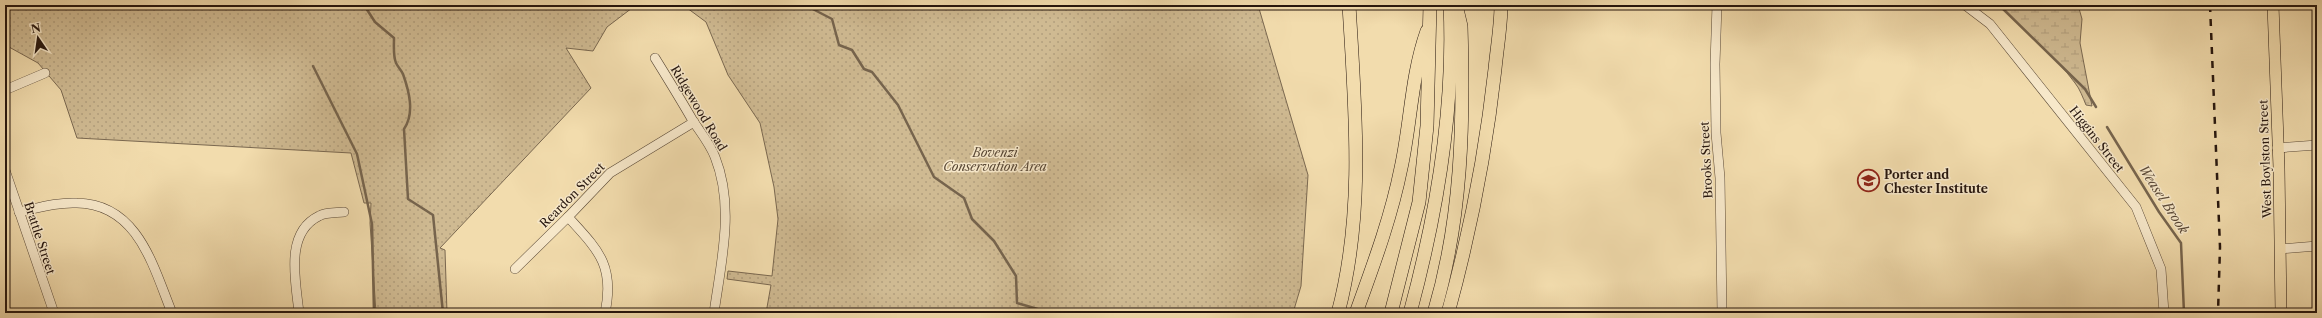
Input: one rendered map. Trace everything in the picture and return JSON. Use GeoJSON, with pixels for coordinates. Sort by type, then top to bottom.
{"type":"FeatureCollection","features":[{"type":"Feature","properties":{"kind":"highway"},"geometry":{"type":"LineString","coordinates":[[1338,313],[1348,269],[1356,202],[1355,119],[1349,5]]}},
{"type":"Feature","properties":{"kind":"highway"},"geometry":{"type":"LineString","coordinates":[[1391,313],[1419,202],[1427,126],[1431,20],[1430,5]]}},
{"type":"Feature","properties":{"kind":"highway"},"geometry":{"type":"LineString","coordinates":[[1410,313],[1441,172],[1449,97],[1450,5]]}},
{"type":"Feature","properties":{"kind":"highway"},"geometry":{"type":"LineString","coordinates":[[1434,313],[1449,252],[1461,162],[1462,41],[1461,26],[1456,5]]}},
{"type":"Feature","properties":{"kind":"highway"},"geometry":{"type":"LineString","coordinates":[[1448,313],[1467,239],[1481,171],[1493,89],[1501,5]]}},
{"type":"Feature","properties":{"kind":"highway"},"geometry":{"type":"LineString","coordinates":[[1356,313],[1382,241],[1401,168],[1418,57],[1431,20]]}},
{"type":"Feature","properties":{"kind":"main road","name":"West Boylston Street"},"geometry":{"type":"LineString","coordinates":[[2274,5],[2281,313]]}},
{"type":"Feature","properties":{"kind":"street","name":"Brooks Street"},"geometry":{"type":"LineString","coordinates":[[1717,5],[1715,64],[1716,133],[1720,178],[1722,313]]}},
{"type":"Feature","properties":{"kind":"street","name":"Higgins Street"},"geometry":{"type":"LineString","coordinates":[[1965,5],[1990,24],[2136,207],[2161,269],[2164,313]]}},
{"type":"Feature","properties":{"kind":"street","name":"Ridgewood Road"},"geometry":{"type":"LineString","coordinates":[[656,58],[694,122],[707,140],[716,158],[726,208],[726,228],[714,313]]}},
{"type":"Feature","properties":{"kind":"street"},"geometry":{"type":"LineString","coordinates":[[5,90],[44,73]]}},
{"type":"Feature","properties":{"kind":"street","name":"Reardon Street"},"geometry":{"type":"LineString","coordinates":[[515,269],[610,173],[694,122]]}},
{"type":"Feature","properties":{"kind":"street"},"geometry":{"type":"LineString","coordinates":[[2278,148],[2317,145]]}},
{"type":"Feature","properties":{"kind":"street","name":"Brattle Street"},"geometry":{"type":"LineString","coordinates":[[5,170],[54,313]]}},
{"type":"Feature","properties":{"kind":"street"},"geometry":{"type":"LineString","coordinates":[[19,212],[58,204],[78,203],[105,208],[118,214],[128,224],[146,251],[172,313]]}},
{"type":"Feature","properties":{"kind":"street"},"geometry":{"type":"LineString","coordinates":[[299,313],[295,262],[300,234],[312,220],[320,215],[344,212]]}},
{"type":"Feature","properties":{"kind":"street"},"geometry":{"type":"LineString","coordinates":[[568,217],[599,251],[606,268],[608,288],[605,313]]}},
{"type":"Feature","properties":{"kind":"street"},"geometry":{"type":"LineString","coordinates":[[2280,249],[2317,246]]}},
{"type":"Feature","properties":{"kind":"green space"},"geometry":{"type":"Polygon","coordinates":[[[5,5],[636,5],[607,27],[593,51],[566,48],[591,88],[440,248],[445,250],[447,313],[376,313],[370,223],[371,203],[364,203],[351,153],[77,138],[61,90],[38,63],[9,47],[5,25],[5,5]]]}},
{"type":"Feature","properties":{"kind":"green space","name":"Bovenzi Conservation Area"},"geometry":{"type":"Polygon","coordinates":[[[683,5],[1258,5],[1308,175],[1301,286],[1293,313],[766,313],[771,285],[727,279],[728,271],[772,276],[778,219],[774,187],[760,123],[728,75],[706,22],[683,5]]]}},
{"type":"Feature","properties":{"kind":"green space"},"geometry":{"type":"Polygon","coordinates":[[[2000,5],[2078,5],[2082,19],[2080,43],[2092,106],[2086,105],[2077,85],[2058,62],[2000,5]]]}},
{"type":"Feature","properties":{"kind":"waterway"},"geometry":{"type":"LineString","coordinates":[[364,5],[375,22],[394,38],[395,60],[403,74],[409,95],[409,116],[404,129],[408,199],[433,215],[443,313]]}},
{"type":"Feature","properties":{"kind":"waterway"},"geometry":{"type":"LineString","coordinates":[[805,5],[832,19],[839,45],[852,50],[864,69],[872,72],[898,105],[934,177],[964,198],[972,219],[994,241],[1016,276],[1017,303],[1041,310],[1044,313]]}},
{"type":"Feature","properties":{"kind":"waterway","name":"Weasel Brook"},"geometry":{"type":"LineString","coordinates":[[1999,5],[2085,89],[2096,107]]}},
{"type":"Feature","properties":{"kind":"waterway"},"geometry":{"type":"LineString","coordinates":[[313,66],[357,154],[372,224],[374,313]]}},
{"type":"Feature","properties":{"kind":"waterway","name":"Weasel Brook"},"geometry":{"type":"LineString","coordinates":[[2107,127],[2159,212],[2181,243],[2184,313]]}},
{"type":"Feature","properties":{"kind":"railway"},"geometry":{"type":"LineString","coordinates":[[2210,5],[2220,247],[2218,313]]}},
{"type":"Feature","properties":{"kind":"place","name":"Porter and Chester Institute"},"geometry":{"type":"Point","coordinates":[1868,181]}}]}
